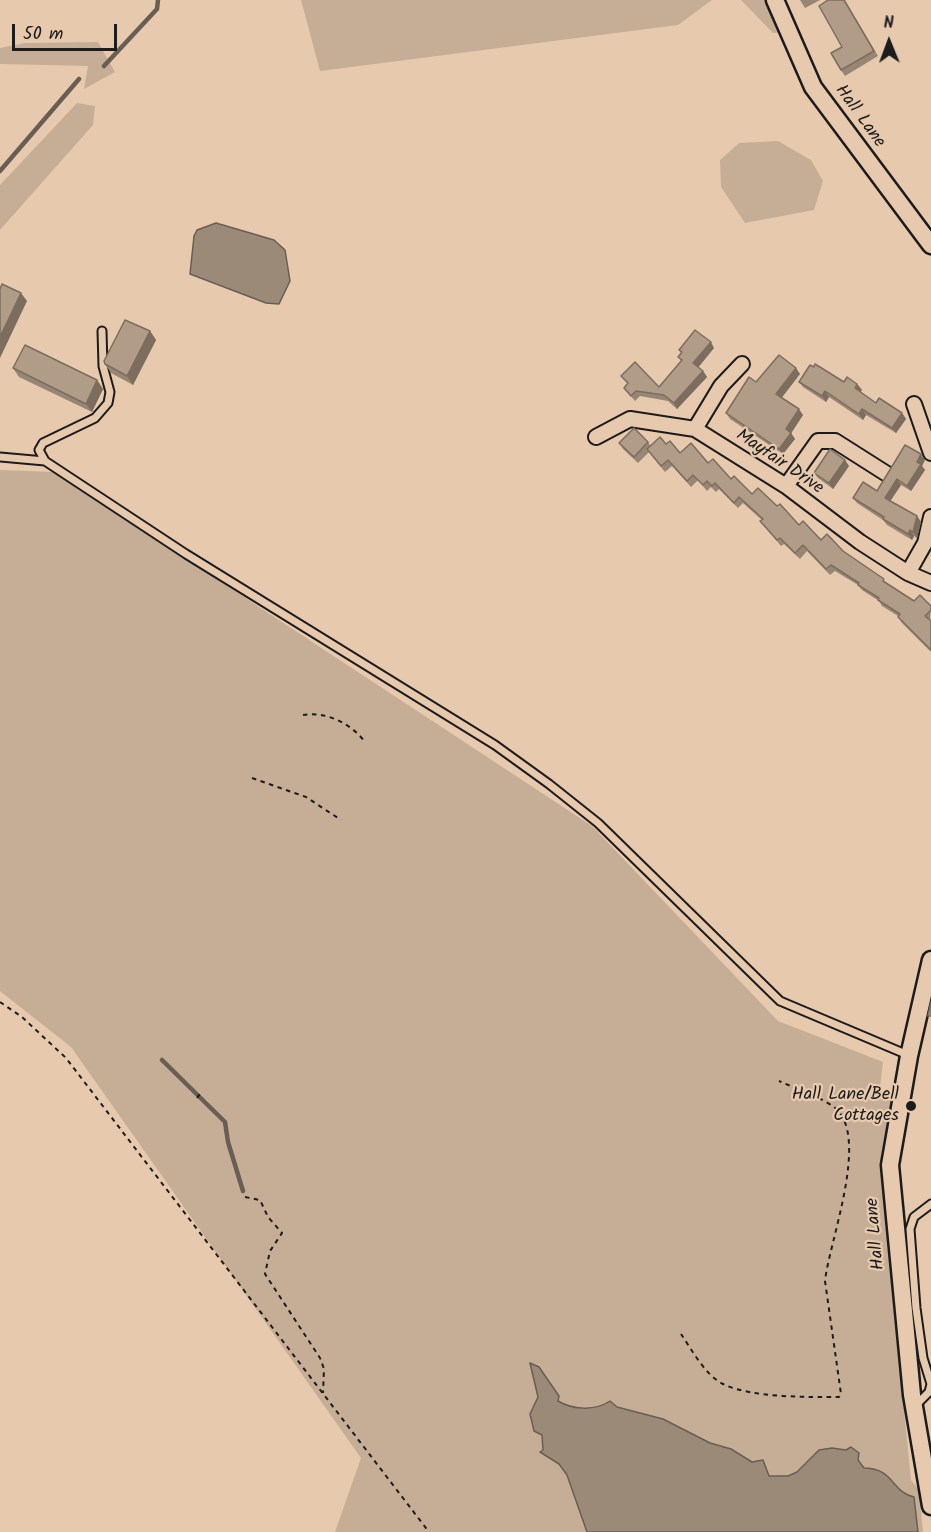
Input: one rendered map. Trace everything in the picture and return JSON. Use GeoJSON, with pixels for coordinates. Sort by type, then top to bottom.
{"type":"FeatureCollection","features":[{"type":"Feature","properties":{"kind":"street","name":"Hall Lane"},"geometry":{"type":"LineString","coordinates":[[775,0],[813,87],[931,245]]}},
{"type":"Feature","properties":{"kind":"street"},"geometry":{"type":"LineString","coordinates":[[695,429],[720,386],[742,364]]}},
{"type":"Feature","properties":{"kind":"street"},"geometry":{"type":"LineString","coordinates":[[914,404],[931,453]]}},
{"type":"Feature","properties":{"kind":"street","name":"Mayfair Drive"},"geometry":{"type":"LineString","coordinates":[[596,437],[630,419],[695,429],[786,486],[852,536],[908,573],[931,584]]}},
{"type":"Feature","properties":{"kind":"street"},"geometry":{"type":"LineString","coordinates":[[786,486],[818,441],[835,441],[886,474]]}},
{"type":"Feature","properties":{"kind":"street"},"geometry":{"type":"LineString","coordinates":[[908,573],[925,543],[931,517]]}},
{"type":"Feature","properties":{"kind":"street","name":"Hall Lane"},"geometry":{"type":"LineString","coordinates":[[931,960],[909,1056],[890,1165],[914,1407],[931,1506]]}},
{"type":"Feature","properties":{"kind":"lane"},"geometry":{"type":"LineString","coordinates":[[102,331],[103,366],[110,392],[108,403],[95,418],[43,443],[39,450],[45,461],[186,554],[495,745],[549,784],[598,823],[780,1001],[909,1056]]}},
{"type":"Feature","properties":{"kind":"lane"},"geometry":{"type":"LineString","coordinates":[[0,457],[45,461]]}},
{"type":"Feature","properties":{"kind":"lane"},"geometry":{"type":"LineString","coordinates":[[914,1407],[929,1392],[931,1384],[919,1328],[910,1229],[914,1217],[931,1204]]}},
{"type":"Feature","properties":{"kind":"path"},"geometry":{"type":"LineString","coordinates":[[303,715],[325,714],[355,731],[365,742]]}},
{"type":"Feature","properties":{"kind":"path"},"geometry":{"type":"LineString","coordinates":[[252,777],[306,798],[341,820]]}},
{"type":"Feature","properties":{"kind":"path"},"geometry":{"type":"LineString","coordinates":[[0,1002],[22,1017],[66,1058],[429,1532]]}},
{"type":"Feature","properties":{"kind":"path"},"geometry":{"type":"LineString","coordinates":[[681,1334],[703,1365],[722,1383],[775,1396],[834,1397],[841,1394],[825,1281],[827,1263],[841,1209],[850,1151],[843,1120],[833,1107],[779,1081]]}},
{"type":"Feature","properties":{"kind":"path"},"geometry":{"type":"LineString","coordinates":[[196,1098],[202,1091]]}},
{"type":"Feature","properties":{"kind":"path"},"geometry":{"type":"LineString","coordinates":[[245,1197],[260,1200],[268,1217],[282,1233],[270,1251],[265,1274],[320,1358],[324,1369],[323,1393]]}},
{"type":"Feature","properties":{"kind":"shaded area"},"geometry":{"type":"Polygon","coordinates":[[[301,0],[712,0],[678,25],[320,71],[301,0]]]}},
{"type":"Feature","properties":{"kind":"shaded area"},"geometry":{"type":"Polygon","coordinates":[[[741,0],[767,0],[780,32],[773,33],[741,0]]]}},
{"type":"Feature","properties":{"kind":"shaded area"},"geometry":{"type":"Polygon","coordinates":[[[98,42],[115,72],[84,89],[88,66],[0,64],[0,48],[25,43],[98,42]]]}},
{"type":"Feature","properties":{"kind":"shaded area"},"geometry":{"type":"Polygon","coordinates":[[[77,103],[95,106],[93,125],[0,230],[0,185],[77,103]]]}},
{"type":"Feature","properties":{"kind":"shaded area"},"geometry":{"type":"Polygon","coordinates":[[[778,141],[811,160],[823,181],[814,210],[745,223],[721,187],[720,160],[739,143],[778,141]]]}},
{"type":"Feature","properties":{"kind":"shaded area"},"geometry":{"type":"Polygon","coordinates":[[[216,223],[274,240],[285,250],[290,281],[279,304],[266,303],[190,274],[194,236],[197,230],[216,223]]]}},
{"type":"Feature","properties":{"kind":"shaded area"},"geometry":{"type":"Polygon","coordinates":[[[0,470],[54,472],[592,826],[778,1021],[883,1062],[879,1096],[893,1098],[881,1154],[882,1187],[911,1480],[919,1490],[923,1532],[335,1532],[361,1458],[71,1047],[0,991],[0,470]]]}},
{"type":"Feature","properties":{"kind":"shaded area"},"geometry":{"type":"Polygon","coordinates":[[[530,1363],[539,1367],[559,1396],[558,1401],[564,1404],[577,1408],[591,1408],[610,1401],[617,1407],[663,1419],[710,1443],[731,1449],[752,1462],[763,1460],[769,1476],[788,1476],[797,1472],[819,1450],[832,1448],[846,1450],[851,1447],[859,1453],[858,1460],[864,1468],[881,1472],[906,1494],[914,1497],[918,1532],[587,1532],[567,1475],[559,1464],[540,1452],[543,1450],[542,1435],[534,1431],[530,1414],[538,1397],[530,1363]]]}},
{"type":"Feature","properties":{"kind":"building"},"geometry":{"type":"Polygon","coordinates":[[[828,0],[844,0],[874,51],[841,70],[831,53],[842,47],[819,6],[828,0]]]}},
{"type":"Feature","properties":{"kind":"building"},"geometry":{"type":"Polygon","coordinates":[[[2,284],[21,293],[0,337],[0,289],[2,284]]]}},
{"type":"Feature","properties":{"kind":"building"},"geometry":{"type":"Polygon","coordinates":[[[125,320],[150,331],[127,376],[105,364],[104,361],[125,320]]]}},
{"type":"Feature","properties":{"kind":"building"},"geometry":{"type":"Polygon","coordinates":[[[695,330],[711,342],[693,363],[703,371],[674,403],[664,395],[636,391],[631,396],[624,388],[628,383],[621,376],[635,362],[659,387],[682,360],[678,357],[682,352],[679,350],[695,330]]]}},
{"type":"Feature","properties":{"kind":"building"},"geometry":{"type":"Polygon","coordinates":[[[25,345],[97,380],[86,404],[13,368],[25,345]]]}},
{"type":"Feature","properties":{"kind":"building"},"geometry":{"type":"Polygon","coordinates":[[[779,355],[796,368],[776,394],[799,409],[786,429],[791,433],[779,449],[726,413],[749,377],[756,382],[779,355]]]}},
{"type":"Feature","properties":{"kind":"building"},"geometry":{"type":"Polygon","coordinates":[[[815,364],[844,382],[847,377],[857,384],[855,388],[876,403],[879,398],[902,413],[892,428],[862,409],[859,414],[825,391],[822,396],[799,382],[810,365],[814,367],[815,364]]]}},
{"type":"Feature","properties":{"kind":"building"},"geometry":{"type":"Polygon","coordinates":[[[634,428],[648,442],[634,457],[619,443],[634,428]]]}},
{"type":"Feature","properties":{"kind":"building"},"geometry":{"type":"Polygon","coordinates":[[[660,437],[666,444],[670,441],[680,453],[691,443],[708,463],[713,459],[731,479],[734,476],[752,494],[758,488],[777,506],[780,504],[799,525],[803,521],[821,540],[827,534],[843,551],[914,601],[920,595],[931,606],[931,610],[925,616],[931,621],[931,650],[898,617],[900,614],[858,585],[859,583],[831,565],[826,569],[803,545],[795,553],[780,538],[777,540],[760,521],[763,519],[739,497],[734,503],[715,483],[712,486],[707,481],[703,485],[693,475],[687,481],[668,460],[661,466],[647,449],[660,437]]]}},
{"type":"Feature","properties":{"kind":"building"},"geometry":{"type":"Polygon","coordinates":[[[905,445],[921,454],[917,462],[921,464],[907,486],[897,479],[885,498],[917,516],[913,532],[910,530],[908,534],[853,498],[863,482],[877,491],[905,445]]]}},
{"type":"Feature","properties":{"kind":"building"},"geometry":{"type":"Polygon","coordinates":[[[830,449],[845,460],[829,483],[814,473],[830,449]]]}},
{"type":"Feature","properties":{"kind":"waterway"},"geometry":{"type":"LineString","coordinates":[[104,66],[157,9],[158,0]]}},
{"type":"Feature","properties":{"kind":"waterway"},"geometry":{"type":"LineString","coordinates":[[0,171],[79,79]]}},
{"type":"Feature","properties":{"kind":"waterway"},"geometry":{"type":"LineString","coordinates":[[162,1060],[225,1122],[228,1142],[243,1191]]}},
{"type":"Feature","properties":{"kind":"place","name":"Hall Lane/Bell Cottages"},"geometry":{"type":"Point","coordinates":[911,1106]}}]}
